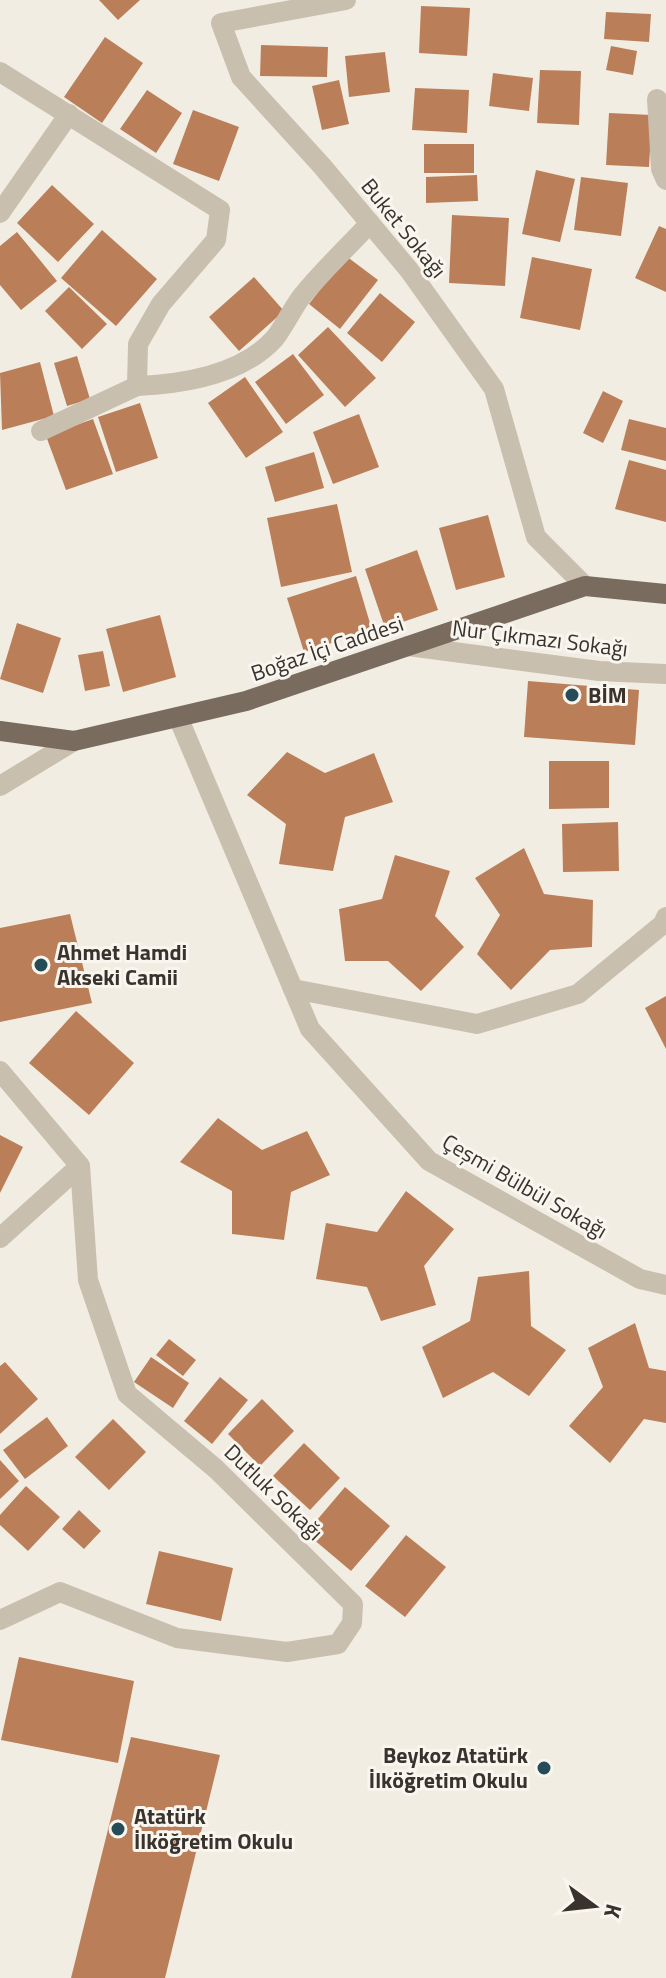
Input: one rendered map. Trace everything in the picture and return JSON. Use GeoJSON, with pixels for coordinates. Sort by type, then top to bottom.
{"type":"FeatureCollection","features":[{"type":"Feature","properties":{"kind":"main road","name":"Boğaz İçi Caddesi"},"geometry":{"type":"LineString","coordinates":[[0,731],[74,741],[246,701],[585,586],[666,594]]}},
{"type":"Feature","properties":{"kind":"street","name":"Buket Sokağı"},"geometry":{"type":"LineString","coordinates":[[346,0],[221,23],[241,77],[409,270],[494,389],[536,537],[585,586]]}},
{"type":"Feature","properties":{"kind":"street"},"geometry":{"type":"LineString","coordinates":[[0,72],[220,210],[216,240],[161,304],[138,344],[137,386]]}},
{"type":"Feature","properties":{"kind":"street"},"geometry":{"type":"LineString","coordinates":[[657,99],[661,169],[666,180]]}},
{"type":"Feature","properties":{"kind":"street"},"geometry":{"type":"LineString","coordinates":[[0,213],[69,114]]}},
{"type":"Feature","properties":{"kind":"street"},"geometry":{"type":"LineString","coordinates":[[41,431],[137,386],[178,385],[225,370],[250,357],[274,338],[301,297],[370,223]]}},
{"type":"Feature","properties":{"kind":"street","name":"Nur Çıkmazı Sokağı"},"geometry":{"type":"LineString","coordinates":[[408,646],[599,671],[666,674]]}},
{"type":"Feature","properties":{"kind":"street","name":"Çeşmi Bülbül Sokağı"},"geometry":{"type":"LineString","coordinates":[[178,717],[310,1029],[429,1161],[640,1279],[666,1285]]}},
{"type":"Feature","properties":{"kind":"street"},"geometry":{"type":"LineString","coordinates":[[0,786],[74,741]]}},
{"type":"Feature","properties":{"kind":"street"},"geometry":{"type":"LineString","coordinates":[[293,989],[477,1024],[578,994],[663,924],[666,917]]}},
{"type":"Feature","properties":{"kind":"street"},"geometry":{"type":"LineString","coordinates":[[0,1071],[80,1166],[0,1238]]}},
{"type":"Feature","properties":{"kind":"street","name":"Dutluk Sokağı"},"geometry":{"type":"LineString","coordinates":[[0,1620],[60,1592],[177,1638],[287,1652],[338,1644],[352,1623],[353,1604],[216,1469],[127,1394],[88,1280],[80,1166]]}},
{"type":"Feature","properties":{"kind":"building"},"geometry":{"type":"Polygon","coordinates":[[[99,0],[140,0],[118,20],[99,0]]]}},
{"type":"Feature","properties":{"kind":"building"},"geometry":{"type":"Polygon","coordinates":[[[421,6],[470,8],[467,56],[419,53],[421,6]]]}},
{"type":"Feature","properties":{"kind":"building"},"geometry":{"type":"Polygon","coordinates":[[[606,12],[651,14],[649,42],[604,39],[606,12]]]}},
{"type":"Feature","properties":{"kind":"building"},"geometry":{"type":"Polygon","coordinates":[[[105,37],[143,63],[102,123],[64,97],[105,37]]]}},
{"type":"Feature","properties":{"kind":"building"},"geometry":{"type":"Polygon","coordinates":[[[261,45],[328,47],[327,77],[260,76],[261,45]]]}},
{"type":"Feature","properties":{"kind":"building"},"geometry":{"type":"Polygon","coordinates":[[[611,46],[637,51],[633,75],[606,70],[611,46]]]}},
{"type":"Feature","properties":{"kind":"building"},"geometry":{"type":"Polygon","coordinates":[[[385,52],[390,92],[349,97],[345,56],[385,52]]]}},
{"type":"Feature","properties":{"kind":"building"},"geometry":{"type":"Polygon","coordinates":[[[540,70],[581,71],[579,125],[537,123],[540,70]]]}},
{"type":"Feature","properties":{"kind":"building"},"geometry":{"type":"Polygon","coordinates":[[[493,73],[533,78],[529,111],[489,106],[493,73]]]}},
{"type":"Feature","properties":{"kind":"building"},"geometry":{"type":"Polygon","coordinates":[[[339,80],[349,124],[322,130],[312,86],[339,80]]]}},
{"type":"Feature","properties":{"kind":"building"},"geometry":{"type":"Polygon","coordinates":[[[415,88],[469,90],[467,133],[412,130],[415,88]]]}},
{"type":"Feature","properties":{"kind":"building"},"geometry":{"type":"Polygon","coordinates":[[[147,90],[182,113],[156,153],[120,129],[147,90]]]}},
{"type":"Feature","properties":{"kind":"building"},"geometry":{"type":"Polygon","coordinates":[[[193,110],[239,127],[219,181],[173,164],[193,110]]]}},
{"type":"Feature","properties":{"kind":"building"},"geometry":{"type":"Polygon","coordinates":[[[609,113],[652,115],[649,167],[606,165],[609,113]]]}},
{"type":"Feature","properties":{"kind":"building"},"geometry":{"type":"Polygon","coordinates":[[[424,144],[474,144],[474,173],[424,173],[424,144]]]}},
{"type":"Feature","properties":{"kind":"building"},"geometry":{"type":"Polygon","coordinates":[[[536,170],[575,179],[560,242],[522,234],[536,170]]]}},
{"type":"Feature","properties":{"kind":"building"},"geometry":{"type":"Polygon","coordinates":[[[477,175],[478,201],[426,203],[426,177],[477,175]]]}},
{"type":"Feature","properties":{"kind":"building"},"geometry":{"type":"Polygon","coordinates":[[[581,177],[628,183],[621,236],[574,230],[581,177]]]}},
{"type":"Feature","properties":{"kind":"building"},"geometry":{"type":"Polygon","coordinates":[[[52,185],[94,224],[58,262],[17,223],[52,185]]]}},
{"type":"Feature","properties":{"kind":"building"},"geometry":{"type":"Polygon","coordinates":[[[452,215],[509,218],[505,286],[449,283],[452,215]]]}},
{"type":"Feature","properties":{"kind":"building"},"geometry":{"type":"Polygon","coordinates":[[[659,226],[666,229],[666,292],[635,278],[659,226]]]}},
{"type":"Feature","properties":{"kind":"building"},"geometry":{"type":"Polygon","coordinates":[[[102,230],[157,279],[116,326],[61,278],[102,230]]]}},
{"type":"Feature","properties":{"kind":"building"},"geometry":{"type":"Polygon","coordinates":[[[17,232],[57,281],[21,310],[0,285],[0,246],[17,232]]]}},
{"type":"Feature","properties":{"kind":"building"},"geometry":{"type":"Polygon","coordinates":[[[346,256],[378,280],[340,329],[309,304],[346,256]]]}},
{"type":"Feature","properties":{"kind":"building"},"geometry":{"type":"Polygon","coordinates":[[[532,257],[592,269],[580,330],[520,318],[532,257]]]}},
{"type":"Feature","properties":{"kind":"building"},"geometry":{"type":"Polygon","coordinates":[[[254,277],[284,311],[239,351],[209,317],[254,277]]]}},
{"type":"Feature","properties":{"kind":"building"},"geometry":{"type":"Polygon","coordinates":[[[69,287],[107,324],[82,349],[45,311],[69,287]]]}},
{"type":"Feature","properties":{"kind":"building"},"geometry":{"type":"Polygon","coordinates":[[[380,293],[415,322],[382,362],[347,333],[380,293]]]}},
{"type":"Feature","properties":{"kind":"building"},"geometry":{"type":"Polygon","coordinates":[[[328,327],[376,378],[345,407],[298,355],[328,327]]]}},
{"type":"Feature","properties":{"kind":"building"},"geometry":{"type":"Polygon","coordinates":[[[293,354],[324,395],[286,424],[255,382],[293,354]]]}},
{"type":"Feature","properties":{"kind":"building"},"geometry":{"type":"Polygon","coordinates":[[[77,356],[90,399],[67,406],[54,363],[77,356]]]}},
{"type":"Feature","properties":{"kind":"building"},"geometry":{"type":"Polygon","coordinates":[[[40,362],[54,416],[2,430],[0,373],[40,362]]]}},
{"type":"Feature","properties":{"kind":"building"},"geometry":{"type":"Polygon","coordinates":[[[245,377],[283,432],[246,458],[208,403],[245,377]]]}},
{"type":"Feature","properties":{"kind":"building"},"geometry":{"type":"Polygon","coordinates":[[[603,391],[623,401],[603,443],[583,433],[603,391]]]}},
{"type":"Feature","properties":{"kind":"building"},"geometry":{"type":"Polygon","coordinates":[[[140,403],[158,458],[116,472],[98,417],[140,403]]]}},
{"type":"Feature","properties":{"kind":"building"},"geometry":{"type":"Polygon","coordinates":[[[359,414],[379,467],[333,484],[313,432],[359,414]]]}},
{"type":"Feature","properties":{"kind":"building"},"geometry":{"type":"Polygon","coordinates":[[[93,419],[113,474],[66,490],[46,436],[93,419]]]}},
{"type":"Feature","properties":{"kind":"building"},"geometry":{"type":"Polygon","coordinates":[[[629,419],[666,428],[666,461],[621,450],[629,419]]]}},
{"type":"Feature","properties":{"kind":"building"},"geometry":{"type":"Polygon","coordinates":[[[314,452],[324,488],[275,502],[265,467],[314,452]]]}},
{"type":"Feature","properties":{"kind":"building"},"geometry":{"type":"Polygon","coordinates":[[[629,460],[666,470],[666,522],[615,509],[629,460]]]}},
{"type":"Feature","properties":{"kind":"building"},"geometry":{"type":"Polygon","coordinates":[[[337,504],[352,572],[281,587],[267,518],[337,504]]]}},
{"type":"Feature","properties":{"kind":"building"},"geometry":{"type":"Polygon","coordinates":[[[488,515],[505,577],[456,590],[439,528],[488,515]]]}},
{"type":"Feature","properties":{"kind":"building"},"geometry":{"type":"Polygon","coordinates":[[[417,550],[438,610],[385,628],[365,569],[417,550]]]}},
{"type":"Feature","properties":{"kind":"building"},"geometry":{"type":"Polygon","coordinates":[[[356,576],[372,630],[304,652],[287,598],[356,576]]]}},
{"type":"Feature","properties":{"kind":"building"},"geometry":{"type":"Polygon","coordinates":[[[160,615],[176,677],[123,692],[106,629],[160,615]]]}},
{"type":"Feature","properties":{"kind":"building"},"geometry":{"type":"Polygon","coordinates":[[[17,623],[61,638],[43,693],[0,679],[17,623]]]}},
{"type":"Feature","properties":{"kind":"building"},"geometry":{"type":"Polygon","coordinates":[[[103,651],[110,686],[85,691],[78,655],[103,651]]]}},
{"type":"Feature","properties":{"kind":"building"},"geometry":{"type":"Polygon","coordinates":[[[528,681],[639,690],[635,745],[524,737],[528,681]]]}},
{"type":"Feature","properties":{"kind":"building"},"geometry":{"type":"Polygon","coordinates":[[[287,752],[325,773],[374,753],[393,802],[345,817],[333,871],[279,864],[286,824],[247,795],[287,752]]]}},
{"type":"Feature","properties":{"kind":"building"},"geometry":{"type":"Polygon","coordinates":[[[549,761],[609,761],[609,808],[549,809],[549,761]]]}},
{"type":"Feature","properties":{"kind":"building"},"geometry":{"type":"Polygon","coordinates":[[[618,822],[619,871],[563,872],[562,824],[618,822]]]}},
{"type":"Feature","properties":{"kind":"building"},"geometry":{"type":"Polygon","coordinates":[[[524,848],[544,894],[593,900],[592,947],[550,950],[511,990],[477,954],[500,915],[475,878],[524,848]]]}},
{"type":"Feature","properties":{"kind":"building"},"geometry":{"type":"Polygon","coordinates":[[[395,855],[450,871],[435,916],[464,947],[421,991],[388,961],[345,961],[339,909],[382,899],[395,855]]]}},
{"type":"Feature","properties":{"kind":"building","name":"Ahmet Hamdi Akseki Camii"},"geometry":{"type":"Polygon","coordinates":[[[70,914],[92,1003],[0,1022],[0,928],[70,914]]]}},
{"type":"Feature","properties":{"kind":"building"},"geometry":{"type":"Polygon","coordinates":[[[666,996],[666,1049],[645,1008],[666,996]]]}},
{"type":"Feature","properties":{"kind":"building"},"geometry":{"type":"Polygon","coordinates":[[[76,1011],[134,1063],[89,1115],[29,1063],[76,1011]]]}},
{"type":"Feature","properties":{"kind":"building"},"geometry":{"type":"Polygon","coordinates":[[[218,1118],[262,1150],[307,1131],[330,1175],[291,1192],[284,1240],[232,1234],[232,1191],[180,1162],[218,1118]]]}},
{"type":"Feature","properties":{"kind":"building"},"geometry":{"type":"Polygon","coordinates":[[[0,1135],[23,1147],[0,1193],[0,1135]]]}},
{"type":"Feature","properties":{"kind":"building"},"geometry":{"type":"Polygon","coordinates":[[[406,1191],[454,1229],[424,1266],[436,1305],[381,1321],[367,1287],[316,1279],[326,1223],[377,1232],[406,1191]]]}},
{"type":"Feature","properties":{"kind":"building"},"geometry":{"type":"Polygon","coordinates":[[[529,1271],[531,1326],[566,1350],[529,1396],[493,1372],[443,1398],[422,1347],[470,1321],[478,1277],[529,1271]]]}},
{"type":"Feature","properties":{"kind":"building"},"geometry":{"type":"Polygon","coordinates":[[[635,1323],[649,1368],[666,1371],[666,1423],[644,1419],[610,1463],[569,1426],[603,1387],[588,1348],[635,1323]]]}},
{"type":"Feature","properties":{"kind":"building"},"geometry":{"type":"Polygon","coordinates":[[[169,1339],[196,1360],[183,1376],[156,1355],[169,1339]]]}},
{"type":"Feature","properties":{"kind":"building"},"geometry":{"type":"Polygon","coordinates":[[[151,1357],[189,1383],[173,1408],[134,1382],[151,1357]]]}},
{"type":"Feature","properties":{"kind":"building"},"geometry":{"type":"Polygon","coordinates":[[[5,1362],[38,1399],[0,1434],[0,1366],[5,1362]]]}},
{"type":"Feature","properties":{"kind":"building"},"geometry":{"type":"Polygon","coordinates":[[[220,1377],[248,1400],[212,1444],[184,1421],[220,1377]]]}},
{"type":"Feature","properties":{"kind":"building"},"geometry":{"type":"Polygon","coordinates":[[[262,1399],[294,1431],[260,1466],[228,1434],[262,1399]]]}},
{"type":"Feature","properties":{"kind":"building"},"geometry":{"type":"Polygon","coordinates":[[[47,1417],[68,1446],[25,1479],[3,1450],[47,1417]]]}},
{"type":"Feature","properties":{"kind":"building"},"geometry":{"type":"Polygon","coordinates":[[[113,1419],[146,1452],[109,1490],[75,1457],[113,1419]]]}},
{"type":"Feature","properties":{"kind":"building"},"geometry":{"type":"Polygon","coordinates":[[[304,1443],[340,1478],[310,1510],[273,1476],[304,1443]]]}},
{"type":"Feature","properties":{"kind":"building"},"geometry":{"type":"Polygon","coordinates":[[[0,1460],[19,1481],[0,1499],[0,1460]]]}},
{"type":"Feature","properties":{"kind":"building"},"geometry":{"type":"Polygon","coordinates":[[[26,1486],[60,1517],[28,1551],[0,1525],[0,1515],[26,1486]]]}},
{"type":"Feature","properties":{"kind":"building"},"geometry":{"type":"Polygon","coordinates":[[[345,1487],[390,1526],[351,1571],[306,1533],[345,1487]]]}},
{"type":"Feature","properties":{"kind":"building"},"geometry":{"type":"Polygon","coordinates":[[[79,1510],[101,1531],[84,1549],[62,1529],[79,1510]]]}},
{"type":"Feature","properties":{"kind":"building"},"geometry":{"type":"Polygon","coordinates":[[[406,1535],[446,1567],[405,1617],[365,1586],[406,1535]]]}},
{"type":"Feature","properties":{"kind":"building"},"geometry":{"type":"Polygon","coordinates":[[[159,1551],[233,1568],[221,1621],[146,1604],[159,1551]]]}},
{"type":"Feature","properties":{"kind":"building"},"geometry":{"type":"Polygon","coordinates":[[[19,1657],[134,1681],[118,1763],[1,1740],[19,1657]]]}},
{"type":"Feature","properties":{"kind":"building"},"geometry":{"type":"Polygon","coordinates":[[[131,1737],[220,1755],[165,1978],[71,1978],[131,1737]]]}},
{"type":"Feature","properties":{"kind":"place","name":"BİM"},"geometry":{"type":"Point","coordinates":[572,695]}},
{"type":"Feature","properties":{"kind":"place","name":"Ahmet Hamdi Akseki Camii"},"geometry":{"type":"Point","coordinates":[41,965]}},
{"type":"Feature","properties":{"kind":"place","name":"Beykoz Atatürk İlköğretim Okulu"},"geometry":{"type":"Point","coordinates":[544,1768]}},
{"type":"Feature","properties":{"kind":"place","name":"Atatürk İlköğretim Okulu"},"geometry":{"type":"Point","coordinates":[118,1829]}}]}
